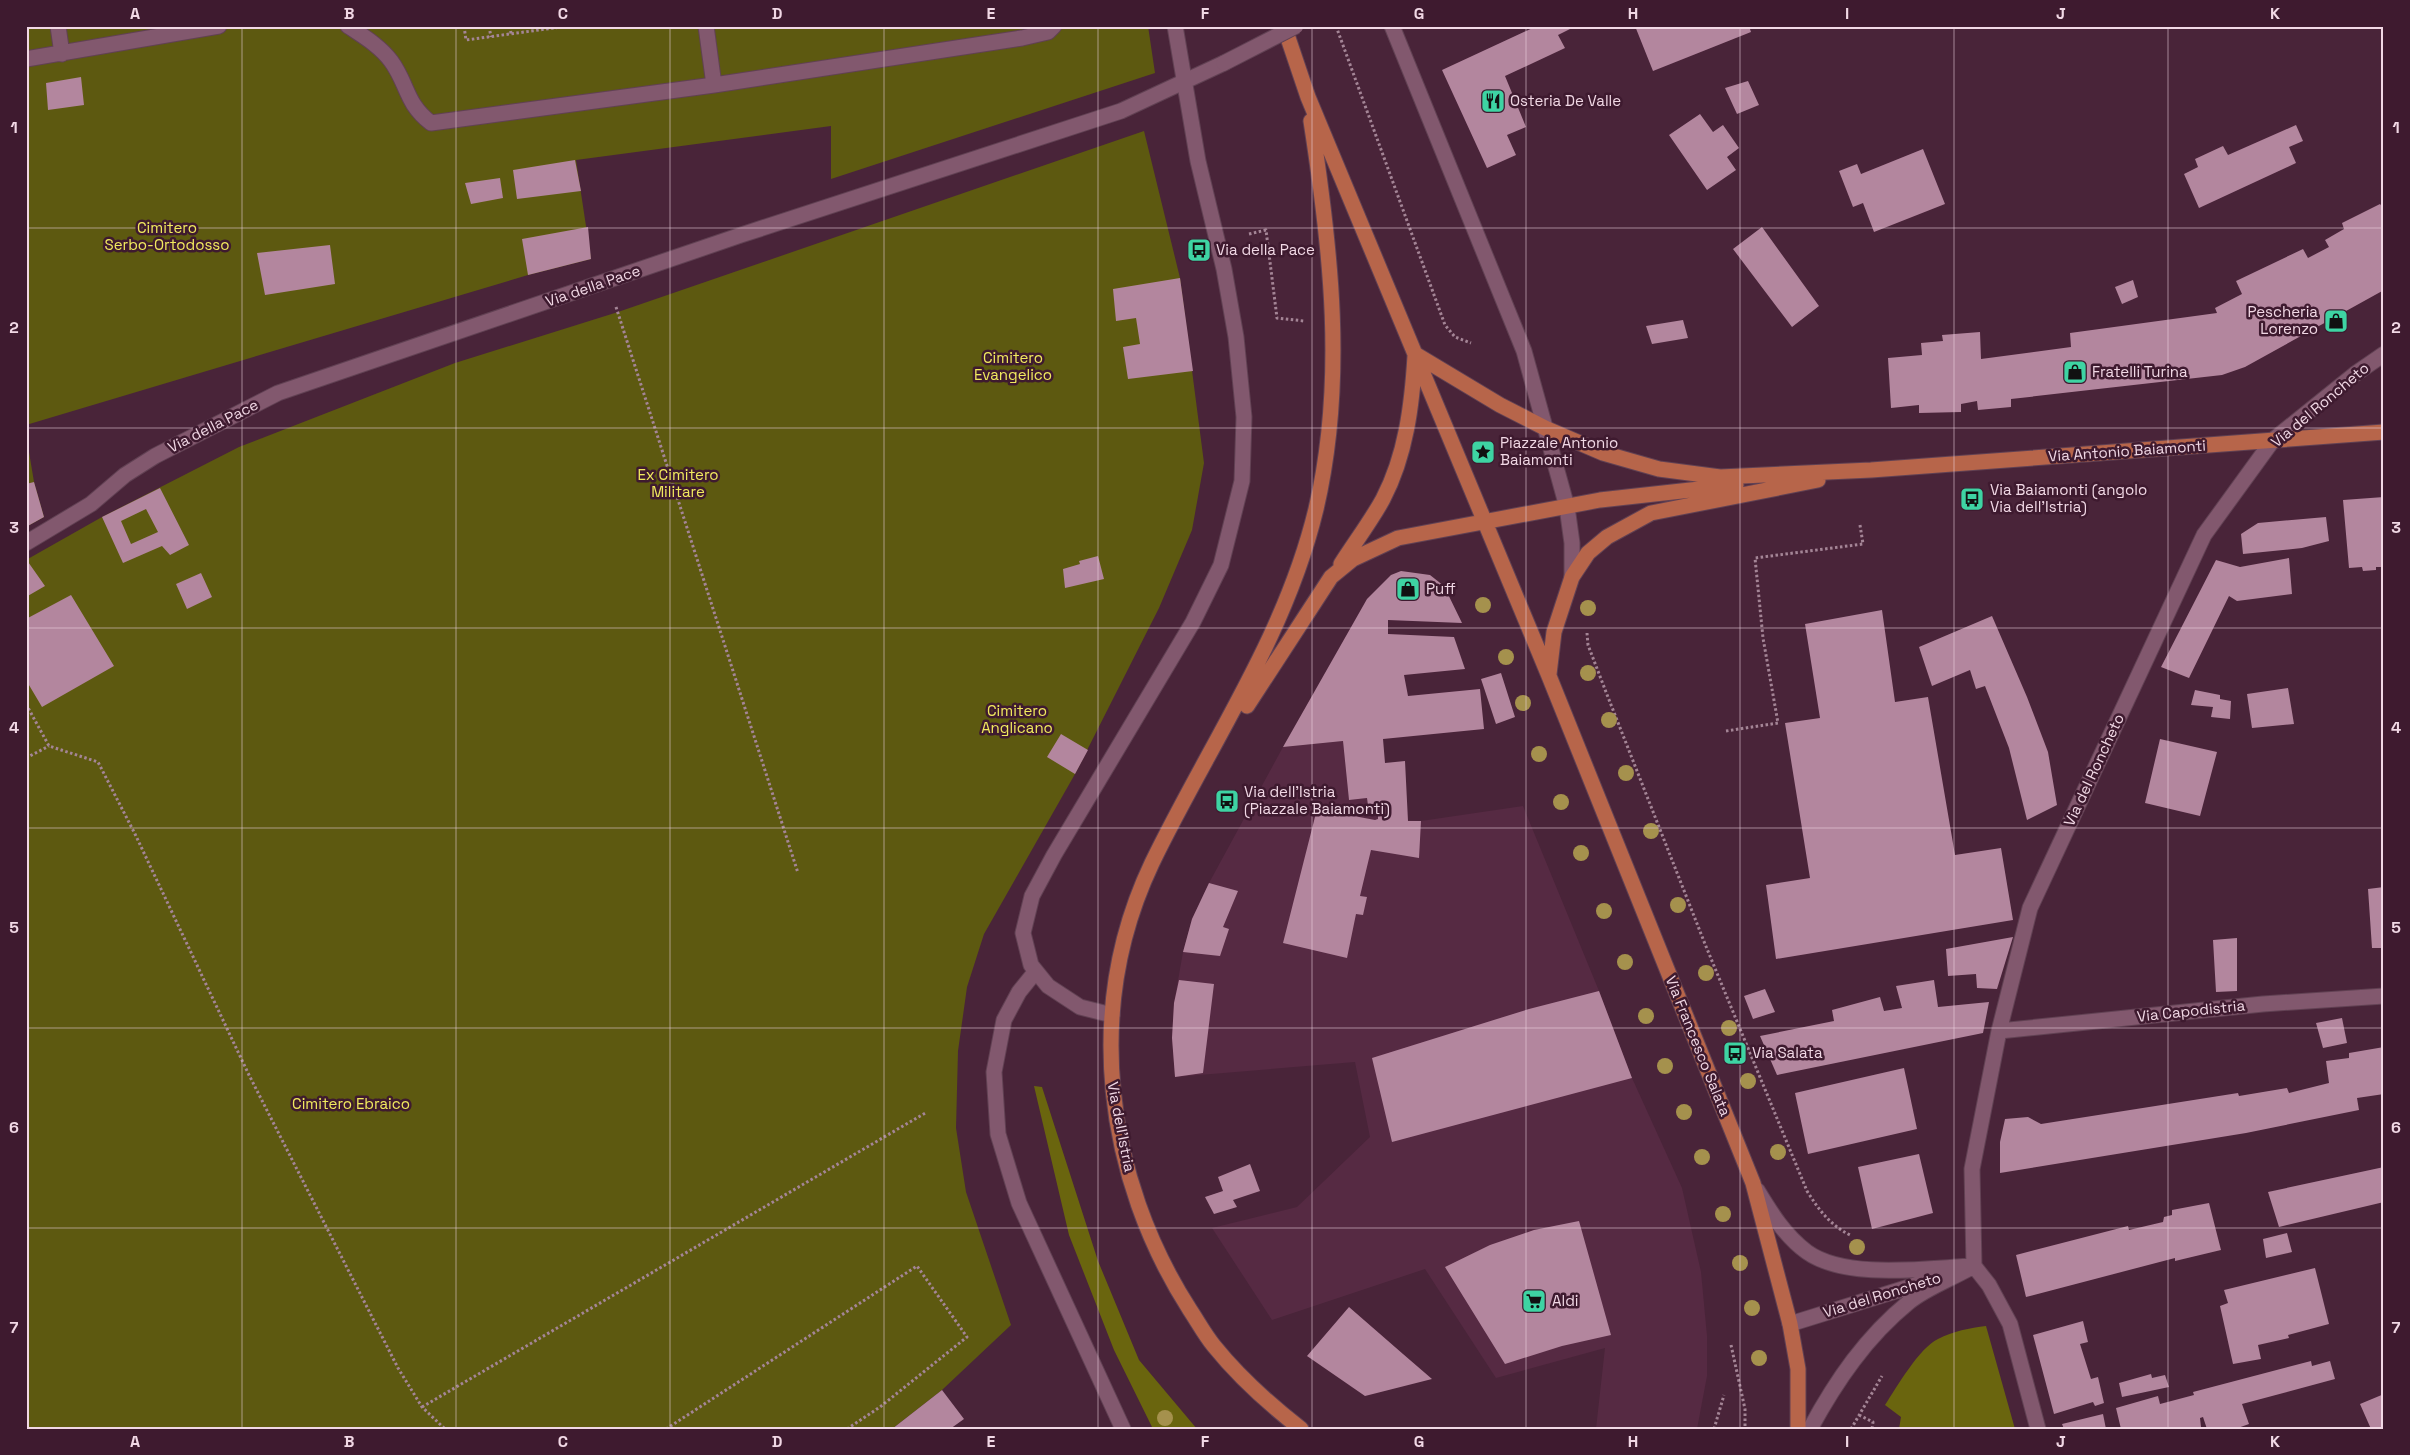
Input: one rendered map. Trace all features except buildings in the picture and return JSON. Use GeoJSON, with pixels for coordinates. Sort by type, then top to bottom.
{"type":"FeatureCollection","features":[{"type":"Feature","properties":{"kind":"main road"},"geometry":{"type":"LineString","coordinates":[[1284,26],[1308,97],[1549,676]]}},
{"type":"Feature","properties":{"kind":"main road"},"geometry":{"type":"LineString","coordinates":[[1195,784],[1249,683],[1293,588],[1316,508],[1328,432],[1334,322],[1325,212],[1308,97]]}},
{"type":"Feature","properties":{"kind":"main road"},"geometry":{"type":"LineString","coordinates":[[1416,354],[1459,382],[1547,430],[1612,456],[1659,469],[1720,477],[1870,470]]}},
{"type":"Feature","properties":{"kind":"main road"},"geometry":{"type":"LineString","coordinates":[[1195,784],[1383,498],[1402,451],[1412,402],[1416,354]]}},
{"type":"Feature","properties":{"kind":"main road","name":"Via Antonio Baiamonti"},"geometry":{"type":"LineString","coordinates":[[1870,470],[2384,432]]}},
{"type":"Feature","properties":{"kind":"main road"},"geometry":{"type":"LineString","coordinates":[[1332,577],[1352,559],[1398,538],[1486,523],[1600,500],[1870,470]]}},
{"type":"Feature","properties":{"kind":"main road"},"geometry":{"type":"LineString","coordinates":[[1549,676],[1554,632],[1572,577],[1588,554],[1607,537],[1651,513],[1870,470]]}},
{"type":"Feature","properties":{"kind":"main road","name":"Via Francesco Salata"},"geometry":{"type":"LineString","coordinates":[[1549,676],[1753,1183],[1781,1280],[1790,1324],[1798,1369],[1798,1429]]}},
{"type":"Feature","properties":{"kind":"main road","name":"Via dell'Istria"},"geometry":{"type":"LineString","coordinates":[[1195,784],[1152,865],[1131,920],[1118,971],[1112,1015],[1110,1056],[1112,1095],[1122,1150],[1141,1214],[1168,1276],[1212,1345],[1255,1391],[1301,1429]]}},
{"type":"Feature","properties":{"kind":"street"},"geometry":{"type":"LineString","coordinates":[[58,26],[62,54]]}},
{"type":"Feature","properties":{"kind":"street"},"geometry":{"type":"LineString","coordinates":[[26,59],[219,26]]}},
{"type":"Feature","properties":{"kind":"street"},"geometry":{"type":"LineString","coordinates":[[348,26],[372,42],[391,61],[417,112],[431,123],[714,85],[1022,38],[1048,32],[1054,26]]}},
{"type":"Feature","properties":{"kind":"street"},"geometry":{"type":"LineString","coordinates":[[706,26],[714,85]]}},
{"type":"Feature","properties":{"kind":"street"},"geometry":{"type":"LineString","coordinates":[[1112,1015],[1080,1007],[1048,986],[1031,965],[1023,933],[1032,896],[1054,855],[1193,622],[1221,565],[1242,482],[1244,417],[1236,337],[1224,269],[1198,161],[1175,26]]}},
{"type":"Feature","properties":{"kind":"street","name":"Via della Pace"},"geometry":{"type":"LineString","coordinates":[[26,543],[91,504],[125,475],[155,456],[278,393],[741,235],[1121,111],[1185,82],[1296,26]]}},
{"type":"Feature","properties":{"kind":"street"},"geometry":{"type":"LineString","coordinates":[[1392,26],[1524,351],[1567,507],[1572,542],[1572,577]]}},
{"type":"Feature","properties":{"kind":"street","name":"Via del Roncheto"},"geometry":{"type":"LineString","coordinates":[[1974,1266],[1972,1169],[1999,1031],[2030,908],[2204,535],[2273,440],[2355,374],[2384,354]]}},
{"type":"Feature","properties":{"kind":"street"},"geometry":{"type":"LineString","coordinates":[[1036,971],[1019,992],[1004,1020],[994,1072],[998,1134],[1020,1203],[1123,1429]]}},
{"type":"Feature","properties":{"kind":"street","name":"Via Capodistria"},"geometry":{"type":"LineString","coordinates":[[1999,1031],[2263,1004],[2384,996]]}},
{"type":"Feature","properties":{"kind":"street","name":"Via del Roncheto"},"geometry":{"type":"LineString","coordinates":[[1753,1183],[1776,1222],[1807,1252],[1830,1264],[1873,1270],[1974,1266]]}},
{"type":"Feature","properties":{"kind":"street"},"geometry":{"type":"LineString","coordinates":[[1974,1266],[1989,1285],[2010,1324],[2038,1429]]}},
{"type":"Feature","properties":{"kind":"street","name":"Via del Roncheto"},"geometry":{"type":"LineString","coordinates":[[1790,1324],[1974,1266]]}},
{"type":"Feature","properties":{"kind":"street","name":"Via del Roncheto"},"geometry":{"type":"LineString","coordinates":[[1810,1429],[1833,1386],[1860,1350],[1910,1301],[1974,1266]]}},
{"type":"Feature","properties":{"kind":"path"},"geometry":{"type":"LineString","coordinates":[[464,26],[466,40],[568,26]]}},
{"type":"Feature","properties":{"kind":"path"},"geometry":{"type":"LineString","coordinates":[[490,26],[491,37]]}},
{"type":"Feature","properties":{"kind":"path"},"geometry":{"type":"LineString","coordinates":[[510,26],[511,34]]}},
{"type":"Feature","properties":{"kind":"path"},"geometry":{"type":"LineString","coordinates":[[530,26],[530,31]]}},
{"type":"Feature","properties":{"kind":"path"},"geometry":{"type":"LineString","coordinates":[[1336,26],[1446,325],[1455,337],[1471,343]]}},
{"type":"Feature","properties":{"kind":"path"},"geometry":{"type":"LineString","coordinates":[[1249,234],[1266,230],[1277,318],[1305,321]]}},
{"type":"Feature","properties":{"kind":"path"},"geometry":{"type":"LineString","coordinates":[[615,304],[798,874]]}},
{"type":"Feature","properties":{"kind":"path"},"geometry":{"type":"LineString","coordinates":[[1726,731],[1778,723],[1763,638],[1756,558],[1863,544],[1860,525]]}},
{"type":"Feature","properties":{"kind":"path"},"geometry":{"type":"LineString","coordinates":[[1585,626],[1588,645],[1613,710],[1705,944],[1807,1192],[1822,1214],[1837,1228],[1859,1240],[1873,1270]]}},
{"type":"Feature","properties":{"kind":"path"},"geometry":{"type":"LineString","coordinates":[[26,704],[49,746],[98,762],[135,834],[253,1082],[398,1368],[422,1407],[445,1429]]}},
{"type":"Feature","properties":{"kind":"path"},"geometry":{"type":"LineString","coordinates":[[26,758],[49,746]]}},
{"type":"Feature","properties":{"kind":"path"},"geometry":{"type":"LineString","coordinates":[[422,1407],[926,1112]]}},
{"type":"Feature","properties":{"kind":"path"},"geometry":{"type":"LineString","coordinates":[[666,1429],[917,1266],[967,1337],[880,1407],[847,1429]]}},
{"type":"Feature","properties":{"kind":"path"},"geometry":{"type":"LineString","coordinates":[[1731,1345],[1745,1409],[1745,1429]]}},
{"type":"Feature","properties":{"kind":"path"},"geometry":{"type":"LineString","coordinates":[[1851,1429],[1888,1368]]}},
{"type":"Feature","properties":{"kind":"path"},"geometry":{"type":"LineString","coordinates":[[1714,1429],[1724,1395]]}},
{"type":"Feature","properties":{"kind":"path"},"geometry":{"type":"LineString","coordinates":[[1858,1415],[1873,1422],[1872,1429]]}},
{"type":"Feature","properties":{"kind":"shaded area"},"geometry":{"type":"Polygon","coordinates":[[[1343,741],[1349,800],[1367,798],[1369,814],[1378,814],[1378,819],[1421,821],[1523,806],[1599,991],[1632,1078],[1682,1188],[1701,1272],[1707,1336],[1707,1376],[1697,1429],[1596,1429],[1605,1348],[1496,1378],[1425,1269],[1272,1320],[1212,1228],[1297,1207],[1370,1137],[1355,1062],[1175,1077],[1172,1038],[1174,1003],[1183,952],[1192,919],[1209,883],[1283,747],[1343,741]]]}},
{"type":"Feature","properties":{"kind":"shaded area"},"geometry":{"type":"Polygon","coordinates":[[[1034,1086],[1042,1087],[1098,1261],[1139,1360],[1197,1429],[1153,1429],[1114,1350],[1069,1235],[1034,1086]]]}},
{"type":"Feature","properties":{"kind":"shaded area"},"geometry":{"type":"Polygon","coordinates":[[[1986,1326],[2015,1429],[1899,1429],[1901,1417],[1885,1405],[1916,1359],[1931,1344],[1944,1336],[1962,1330],[1986,1326]]]}},
{"type":"Feature","properties":{"kind":"green space","name":"Cimitero Serbo-Ortodosso"},"geometry":{"type":"Polygon","coordinates":[[[26,26],[1148,26],[1155,73],[831,179],[831,126],[576,160],[591,259],[528,275],[26,425],[26,26]]]}},
{"type":"Feature","properties":{"kind":"green space","name":"Cimitero Ebraico"},"geometry":{"type":"Polygon","coordinates":[[[1144,131],[1180,278],[1204,463],[1192,530],[1159,608],[1075,774],[984,934],[967,987],[958,1051],[956,1128],[966,1192],[1011,1325],[942,1390],[892,1429],[26,1429],[26,560],[102,517],[239,447],[455,363],[618,312],[1144,131]]]}},
{"type":"Feature","properties":{"kind":"green space"},"geometry":{"type":"Polygon","coordinates":[[[26,434],[34,482],[44,517],[26,527],[26,434]]]}},
{"type":"Feature","properties":{"kind":"place","name":"Osteria De Valle"},"geometry":{"type":"Point","coordinates":[1493,101]}},
{"type":"Feature","properties":{"kind":"place","name":"Via della Pace"},"geometry":{"type":"Point","coordinates":[1199,250]}},
{"type":"Feature","properties":{"kind":"place","name":"Pescheria Lorenzo"},"geometry":{"type":"Point","coordinates":[2336,321]}},
{"type":"Feature","properties":{"kind":"place","name":"Fratelli Turina"},"geometry":{"type":"Point","coordinates":[2075,372]}},
{"type":"Feature","properties":{"kind":"place","name":"Piazzale Antonio Baiamonti"},"geometry":{"type":"Point","coordinates":[1483,452]}},
{"type":"Feature","properties":{"kind":"place","name":"Via Baiamonti (angolo Via dell'Istria)"},"geometry":{"type":"Point","coordinates":[1972,499]}},
{"type":"Feature","properties":{"kind":"place","name":"Puff"},"geometry":{"type":"Point","coordinates":[1408,589]}},
{"type":"Feature","properties":{"kind":"place","name":"Via dell'Istria (Piazzale Baiamonti)"},"geometry":{"type":"Point","coordinates":[1227,801]}},
{"type":"Feature","properties":{"kind":"place","name":"Via Salata"},"geometry":{"type":"Point","coordinates":[1735,1053]}},
{"type":"Feature","properties":{"kind":"place","name":"Aldi"},"geometry":{"type":"Point","coordinates":[1534,1301]}},
{"type":"Feature","properties":{"kind":"park label","name":"Cimitero Evangelico"},"geometry":{"type":"Point","coordinates":[1013,366]}},
{"type":"Feature","properties":{"kind":"park label","name":"Ex Cimitero Militare"},"geometry":{"type":"Point","coordinates":[678,484]}},
{"type":"Feature","properties":{"kind":"park label","name":"Cimitero Anglicano"},"geometry":{"type":"Point","coordinates":[1017,720]}}]}
